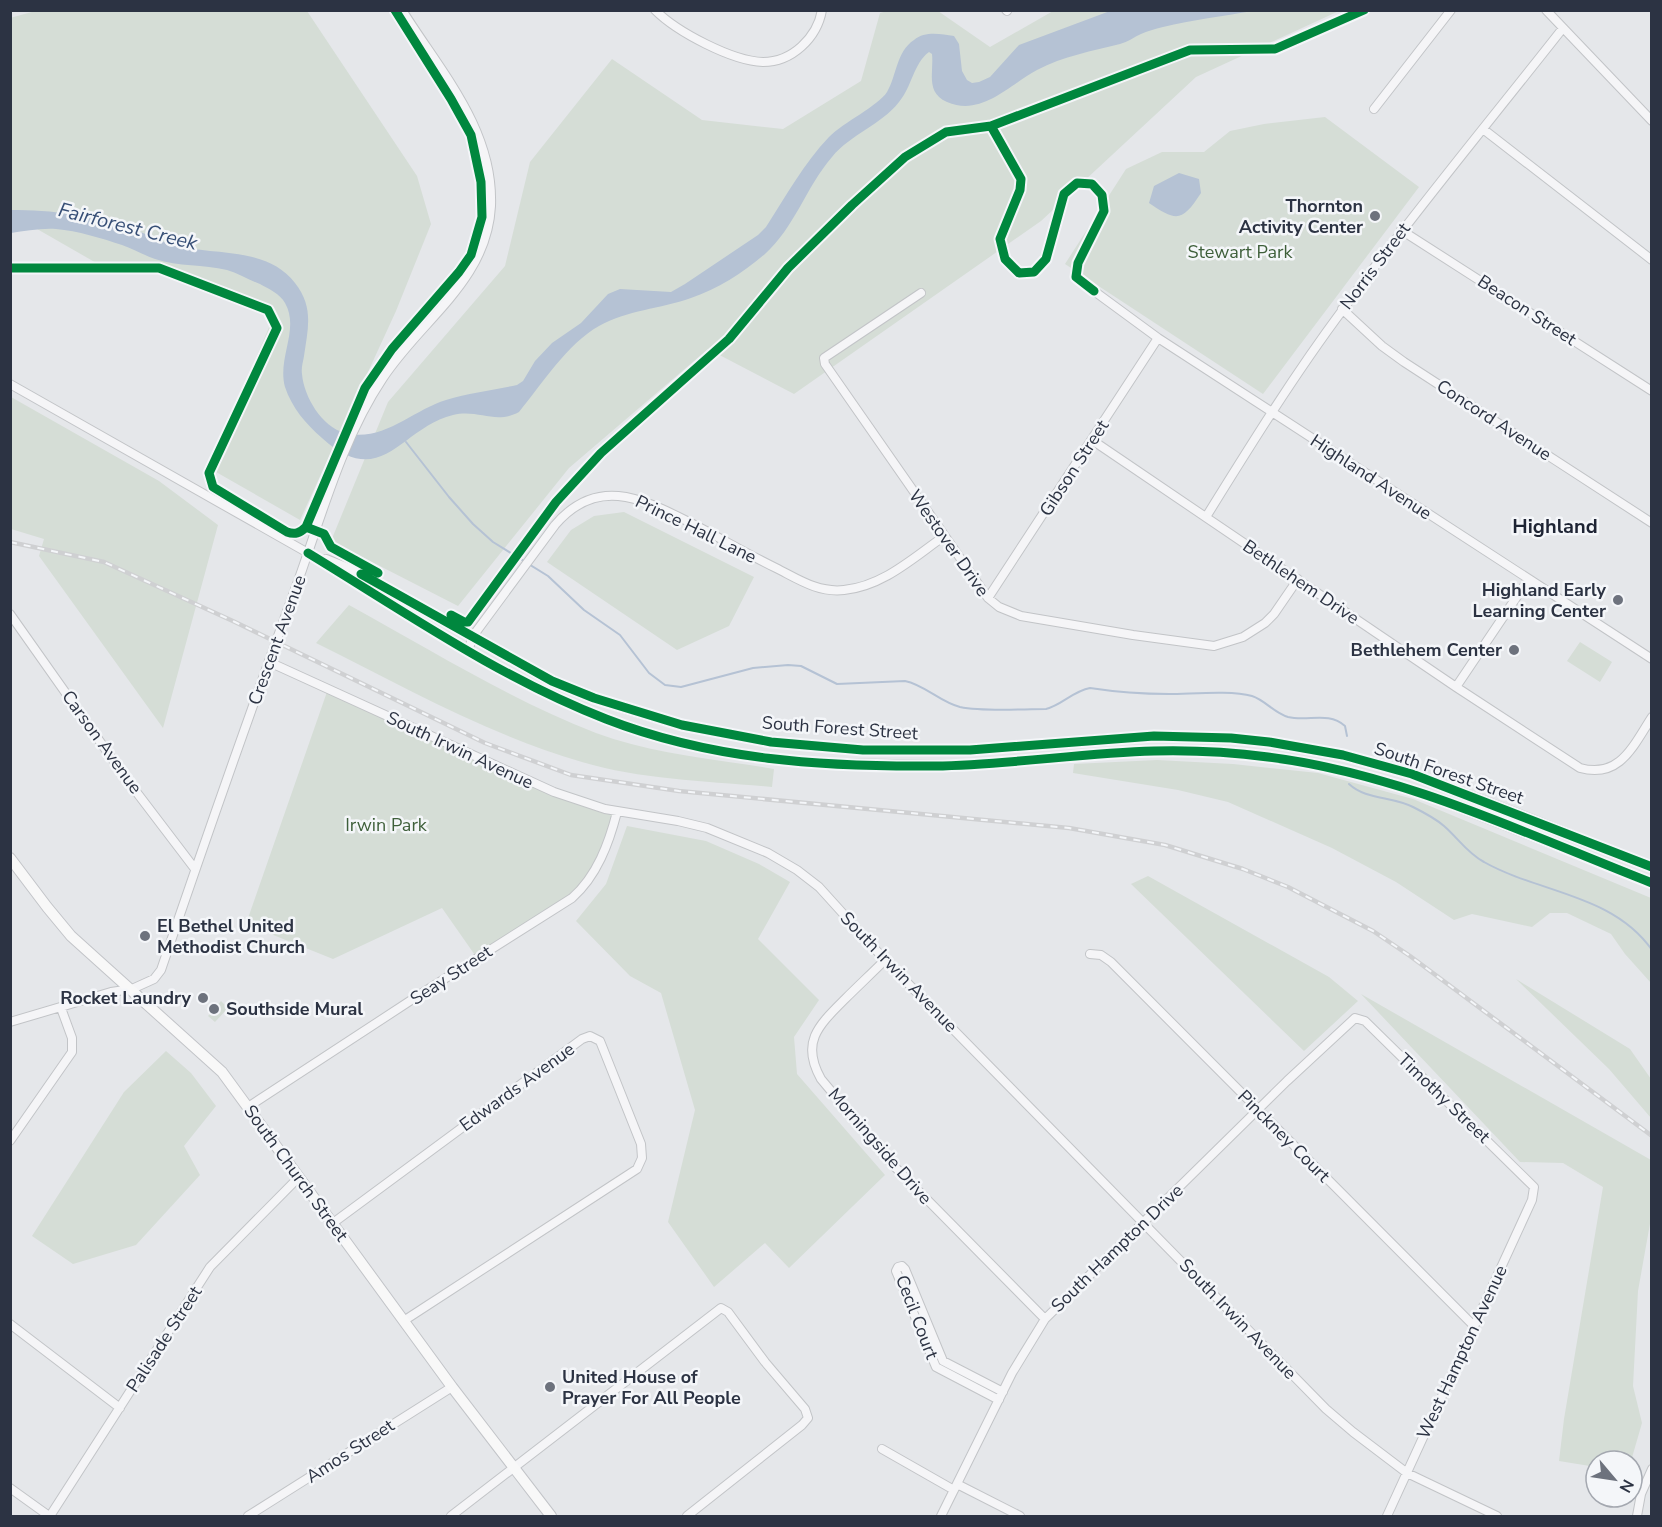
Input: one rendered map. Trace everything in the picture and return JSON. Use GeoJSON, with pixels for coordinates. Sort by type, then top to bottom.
{"type":"FeatureCollection","features":[{"type":"Feature","properties":{"kind":"main road","name":"South Church Street"},"geometry":{"type":"LineString","coordinates":[[10,858],[71,936],[222,1072],[452,1387],[551,1516]]}},
{"type":"Feature","properties":{"kind":"street","name":"Crescent Avenue"},"geometry":{"type":"LineString","coordinates":[[10,1022],[111,992],[132,989],[154,979],[160,970],[308,553],[362,411],[398,356],[471,270],[484,244],[490,207],[488,170],[478,134],[453,86],[402,10]]}},
{"type":"Feature","properties":{"kind":"street"},"geometry":{"type":"LineString","coordinates":[[655,10],[679,30],[704,43],[734,55],[762,62],[784,57],[799,48],[815,30],[822,10]]}},
{"type":"Feature","properties":{"kind":"street"},"geometry":{"type":"LineString","coordinates":[[1374,109],[1451,10]]}},
{"type":"Feature","properties":{"kind":"street"},"geometry":{"type":"LineString","coordinates":[[1546,10],[1652,120]]}},
{"type":"Feature","properties":{"kind":"street","name":"Norris Street"},"geometry":{"type":"LineString","coordinates":[[1206,517],[1272,412],[1342,309],[1401,230],[1563,28]]}},
{"type":"Feature","properties":{"kind":"street"},"geometry":{"type":"LineString","coordinates":[[1483,129],[1652,260]]}},
{"type":"Feature","properties":{"kind":"street","name":"Beacon Street"},"geometry":{"type":"LineString","coordinates":[[1401,230],[1652,391]]}},
{"type":"Feature","properties":{"kind":"street","name":"Highland Avenue"},"geometry":{"type":"LineString","coordinates":[[1094,291],[1158,338],[1652,659]]}},
{"type":"Feature","properties":{"kind":"street","name":"Westover Drive"},"geometry":{"type":"LineString","coordinates":[[921,293],[824,358],[825,364],[943,537],[988,598],[999,607],[1021,616],[1214,646],[1243,638],[1265,623],[1298,579]]}},
{"type":"Feature","properties":{"kind":"street","name":"Concord Avenue"},"geometry":{"type":"LineString","coordinates":[[1342,309],[1382,346],[1404,362],[1652,523]]}},
{"type":"Feature","properties":{"kind":"street","name":"Gibson Street"},"geometry":{"type":"LineString","coordinates":[[988,598],[1158,338]]}},
{"type":"Feature","properties":{"kind":"street"},"geometry":{"type":"LineString","coordinates":[[10,384],[308,553]]}},
{"type":"Feature","properties":{"kind":"street","name":"Bethlehem Drive"},"geometry":{"type":"LineString","coordinates":[[1092,440],[1571,763],[1590,770],[1600,770],[1618,763],[1626,756],[1652,717]]}},
{"type":"Feature","properties":{"kind":"street","name":"Prince Hall Lane"},"geometry":{"type":"LineString","coordinates":[[468,651],[473,636],[555,525],[571,509],[591,499],[613,495],[646,502],[807,584],[830,590],[854,589],[876,582],[943,537]]}},
{"type":"Feature","properties":{"kind":"street","name":"South Forest Street"},"geometry":{"type":"LineString","coordinates":[[308,553],[351,569],[552,681],[594,698],[682,725],[771,742],[817,747],[924,751],[1001,748],[1154,736],[1240,739],[1307,748],[1378,763],[1421,777],[1652,867]]}},
{"type":"Feature","properties":{"kind":"street","name":"South Forest Street"},"geometry":{"type":"LineString","coordinates":[[308,553],[468,651],[530,686],[609,720],[692,745],[777,760],[820,763],[965,765],[1113,753],[1192,751],[1258,756],[1316,765],[1408,788],[1652,883]]}},
{"type":"Feature","properties":{"kind":"street"},"geometry":{"type":"LineString","coordinates":[[1456,687],[1528,580]]}},
{"type":"Feature","properties":{"kind":"street","name":"Carson Avenue"},"geometry":{"type":"LineString","coordinates":[[10,614],[125,777],[195,869]]}},
{"type":"Feature","properties":{"kind":"street","name":"South Irwin Avenue"},"geometry":{"type":"LineString","coordinates":[[269,662],[520,778],[582,803],[617,812],[678,821],[706,828],[768,853],[797,870],[819,887],[885,960],[1326,1409],[1407,1473],[1497,1516]]}},
{"type":"Feature","properties":{"kind":"street","name":"Seay Street"},"geometry":{"type":"LineString","coordinates":[[248,1107],[572,898],[584,886],[598,864],[617,812]]}},
{"type":"Feature","properties":{"kind":"street","name":"Pinckney Court"},"geometry":{"type":"LineString","coordinates":[[1090,954],[1101,955],[1112,962],[1474,1326]]}},
{"type":"Feature","properties":{"kind":"street","name":"Morningside Drive"},"geometry":{"type":"LineString","coordinates":[[885,960],[818,1027],[812,1047],[814,1068],[892,1164],[1045,1319]]}},
{"type":"Feature","properties":{"kind":"street"},"geometry":{"type":"LineString","coordinates":[[10,1141],[72,1052],[72,1038],[61,1008]]}},
{"type":"Feature","properties":{"kind":"street","name":"Timothy Street"},"geometry":{"type":"LineString","coordinates":[[1350,1020],[1355,1018],[1365,1021],[1534,1187]]}},
{"type":"Feature","properties":{"kind":"street","name":"South Hampton Drive"},"geometry":{"type":"LineString","coordinates":[[941,1516],[1022,1355],[1045,1319],[1350,1020]]}},
{"type":"Feature","properties":{"kind":"street","name":"Edwards Avenue"},"geometry":{"type":"LineString","coordinates":[[333,1223],[582,1039],[590,1036],[600,1041],[641,1144],[642,1158],[637,1169],[405,1320]]}},
{"type":"Feature","properties":{"kind":"street","name":"Palisade Street"},"geometry":{"type":"LineString","coordinates":[[50,1516],[210,1267],[299,1177]]}},
{"type":"Feature","properties":{"kind":"street","name":"West Hampton Avenue"},"geometry":{"type":"LineString","coordinates":[[1387,1516],[1532,1200],[1534,1187]]}},
{"type":"Feature","properties":{"kind":"street","name":"Cecil Court"},"geometry":{"type":"LineString","coordinates":[[940,1364],[905,1269],[902,1266],[898,1267],[896,1271],[940,1364],[1001,1396]]}},
{"type":"Feature","properties":{"kind":"street"},"geometry":{"type":"LineString","coordinates":[[451,1516],[721,1308],[728,1312],[765,1362],[805,1409],[808,1418],[687,1516]]}},
{"type":"Feature","properties":{"kind":"street"},"geometry":{"type":"LineString","coordinates":[[10,1324],[120,1408]]}},
{"type":"Feature","properties":{"kind":"street","name":"Amos Street"},"geometry":{"type":"LineString","coordinates":[[248,1516],[452,1387]]}},
{"type":"Feature","properties":{"kind":"street"},"geometry":{"type":"LineString","coordinates":[[882,1449],[956,1487],[1020,1516]]}},
{"type":"Feature","properties":{"kind":"street"},"geometry":{"type":"LineString","coordinates":[[1637,1516],[1641,1494],[1652,1469]]}},
{"type":"Feature","properties":{"kind":"street"},"geometry":{"type":"LineString","coordinates":[[10,1488],[50,1516]]}},
{"type":"Feature","properties":{"kind":"green space"},"geometry":{"type":"Polygon","coordinates":[[[39,10],[307,11],[417,176],[431,224],[396,311],[300,520],[209,468],[273,318],[167,274],[112,272],[11,214],[10,18],[39,10]]]}},
{"type":"Feature","properties":{"kind":"green space"},"geometry":{"type":"Polygon","coordinates":[[[938,11],[990,47],[1053,11],[1339,11],[1196,77],[1041,221],[794,394],[708,349],[569,468],[458,606],[331,541],[388,402],[505,266],[530,162],[612,59],[702,120],[783,129],[861,81],[880,13],[938,11]]]}},
{"type":"Feature","properties":{"kind":"green space","name":"Stewart Park"},"geometry":{"type":"Polygon","coordinates":[[[1325,117],[1419,187],[1263,394],[1065,264],[1126,169],[1162,152],[1204,152],[1230,131],[1264,124],[1325,117]]]}},
{"type":"Feature","properties":{"kind":"green space"},"geometry":{"type":"Polygon","coordinates":[[[11,397],[159,481],[218,525],[163,728],[39,556],[44,539],[11,529],[11,397]]]}},
{"type":"Feature","properties":{"kind":"green space"},"geometry":{"type":"Polygon","coordinates":[[[624,512],[754,577],[729,626],[677,650],[547,562],[571,530],[594,516],[624,512]]]}},
{"type":"Feature","properties":{"kind":"green space"},"geometry":{"type":"Polygon","coordinates":[[[349,605],[471,673],[564,720],[596,733],[639,746],[774,769],[772,787],[628,773],[547,751],[479,724],[316,643],[349,605]]]}},
{"type":"Feature","properties":{"kind":"green space"},"geometry":{"type":"Polygon","coordinates":[[[1580,642],[1612,662],[1600,682],[1567,661],[1580,642]]]}},
{"type":"Feature","properties":{"kind":"green space","name":"Irwin Park"},"geometry":{"type":"Polygon","coordinates":[[[328,689],[521,778],[617,812],[584,886],[477,958],[442,908],[333,959],[246,924],[328,689]]]}},
{"type":"Feature","properties":{"kind":"green space"},"geometry":{"type":"Polygon","coordinates":[[[1157,760],[1233,764],[1318,773],[1413,799],[1651,898],[1651,983],[1625,954],[1611,934],[1567,913],[1550,913],[1532,927],[1472,914],[1454,920],[1396,882],[1332,848],[1228,802],[1178,790],[1073,773],[1074,764],[1157,760]]]}},
{"type":"Feature","properties":{"kind":"green space"},"geometry":{"type":"Polygon","coordinates":[[[627,826],[706,841],[759,864],[790,882],[758,939],[819,1000],[794,1037],[797,1074],[885,1175],[789,1268],[765,1243],[714,1287],[668,1222],[695,1110],[661,993],[630,976],[576,921],[606,884],[627,826]]]}},
{"type":"Feature","properties":{"kind":"green space"},"geometry":{"type":"Polygon","coordinates":[[[1148,876],[1329,977],[1358,1001],[1304,1051],[1131,884],[1148,876]]]}},
{"type":"Feature","properties":{"kind":"green space"},"geometry":{"type":"Polygon","coordinates":[[[1516,979],[1630,1049],[1651,1079],[1651,1118],[1609,1069],[1516,979]]]}},
{"type":"Feature","properties":{"kind":"green space"},"geometry":{"type":"Polygon","coordinates":[[[1361,994],[1651,1160],[1651,1218],[1638,1291],[1633,1386],[1642,1423],[1634,1449],[1584,1449],[1584,1465],[1559,1461],[1603,1187],[1563,1163],[1520,1162],[1361,994]]]}},
{"type":"Feature","properties":{"kind":"green space"},"geometry":{"type":"Polygon","coordinates":[[[221,1001],[228,1008],[215,1022],[208,1016],[221,1001]]]}},
{"type":"Feature","properties":{"kind":"green space"},"geometry":{"type":"Polygon","coordinates":[[[166,1051],[191,1073],[216,1106],[184,1146],[200,1175],[136,1245],[73,1264],[32,1236],[124,1092],[166,1051]]]}},
{"type":"Feature","properties":{"kind":"water"},"geometry":{"type":"Polygon","coordinates":[[[1110,11],[1253,11],[1163,27],[1143,33],[1123,43],[1068,57],[1037,70],[995,97],[972,105],[960,106],[940,98],[933,87],[932,54],[929,52],[919,63],[899,102],[884,117],[848,142],[832,157],[784,232],[765,254],[748,268],[701,294],[679,302],[621,316],[599,326],[576,343],[519,412],[502,417],[453,415],[435,422],[390,452],[376,458],[360,459],[343,453],[316,433],[296,409],[288,395],[283,376],[290,323],[289,313],[283,300],[271,290],[227,270],[164,262],[122,245],[81,233],[50,229],[11,233],[11,210],[61,213],[111,223],[173,245],[239,254],[270,263],[283,271],[295,283],[305,301],[308,327],[302,372],[303,383],[310,401],[322,418],[337,430],[359,435],[372,433],[385,430],[446,400],[517,385],[523,381],[535,361],[552,343],[581,323],[608,294],[620,289],[671,292],[758,235],[766,227],[803,169],[829,137],[883,97],[900,57],[908,45],[918,37],[933,34],[954,36],[959,44],[962,71],[967,80],[972,83],[990,77],[1019,45],[1110,11]]]}},
{"type":"Feature","properties":{"kind":"water"},"geometry":{"type":"Polygon","coordinates":[[[1179,173],[1199,179],[1201,193],[1184,214],[1173,216],[1149,203],[1154,186],[1179,173]]]}},
{"type":"Feature","properties":{"kind":"waterway"},"geometry":{"type":"LineString","coordinates":[[406,442],[473,524],[493,542],[548,576],[584,610],[620,635],[649,673],[665,685],[681,687],[753,668],[788,665],[801,666],[837,684],[905,681],[953,705],[980,709],[1046,709],[1090,688],[1149,694],[1233,693],[1257,698],[1278,713],[1288,717],[1332,719],[1345,726],[1347,736]]}},
{"type":"Feature","properties":{"kind":"waterway"},"geometry":{"type":"LineString","coordinates":[[1349,784],[1363,793],[1397,801],[1429,815],[1484,862],[1596,906],[1617,917],[1636,931],[1652,950]]}},
{"type":"Feature","properties":{"kind":"railway"},"geometry":{"type":"LineString","coordinates":[[10,542],[104,562],[235,622],[485,743],[571,775],[679,791],[1069,828],[1165,845],[1243,869],[1288,887],[1373,931],[1652,1136]]}},
{"type":"Feature","properties":{"kind":"cycle path"},"geometry":{"type":"LineString","coordinates":[[10,268],[159,268],[268,310],[277,328],[209,473],[213,487],[287,532],[302,531],[306,527],[365,388],[392,349],[471,255],[482,217],[481,182],[471,135],[395,10]]}},
{"type":"Feature","properties":{"kind":"cycle path"},"geometry":{"type":"LineString","coordinates":[[451,615],[468,622],[556,502],[601,453],[729,339],[788,268],[905,157],[946,132],[991,126],[1190,50],[1275,49],[1364,10]]}},
{"type":"Feature","properties":{"kind":"cycle path"},"geometry":{"type":"LineString","coordinates":[[991,126],[1021,179],[1020,190],[1000,239],[1005,259],[1019,273],[1034,272],[1046,259],[1064,194],[1077,183],[1092,184],[1102,195],[1104,211],[1078,263],[1076,277],[1094,291]]}},
{"type":"Feature","properties":{"kind":"cycle path"},"geometry":{"type":"LineString","coordinates":[[306,527],[324,534],[331,547],[378,573]]}},
{"type":"Feature","properties":{"kind":"cycle path"},"geometry":{"type":"LineString","coordinates":[[308,553],[454,643],[528,684],[606,719],[686,744],[768,758],[893,766],[962,765],[1154,751],[1211,752],[1268,757],[1318,765],[1416,791],[1511,826],[1652,883]]}},
{"type":"Feature","properties":{"kind":"cycle path"},"geometry":{"type":"LineString","coordinates":[[361,574],[552,681],[594,698],[682,725],[771,742],[863,750],[970,750],[1154,736],[1231,738],[1269,742],[1343,755],[1412,774],[1652,867]]}},
{"type":"Feature","properties":{"kind":"place","name":"Thornton Activity Center"},"geometry":{"type":"Point","coordinates":[1375,216]}},
{"type":"Feature","properties":{"kind":"place","name":"Highland Early Learning Center"},"geometry":{"type":"Point","coordinates":[1618,600]}},
{"type":"Feature","properties":{"kind":"place","name":"Bethlehem Center"},"geometry":{"type":"Point","coordinates":[1514,650]}},
{"type":"Feature","properties":{"kind":"place","name":"El Bethel United Methodist Church"},"geometry":{"type":"Point","coordinates":[145,936]}},
{"type":"Feature","properties":{"kind":"place","name":"Rocket Laundry"},"geometry":{"type":"Point","coordinates":[203,998]}},
{"type":"Feature","properties":{"kind":"place","name":"Southside Mural"},"geometry":{"type":"Point","coordinates":[214,1009]}},
{"type":"Feature","properties":{"kind":"place","name":"United House of Prayer For All People"},"geometry":{"type":"Point","coordinates":[550,1387]}},
{"type":"Feature","properties":{"kind":"district","name":"Highland"},"geometry":{"type":"Point","coordinates":[1555,526]}},
{"type":"Feature","properties":{"kind":"water label","name":"Fairforest Creek"},"geometry":{"type":"Point","coordinates":[128,226]}}]}
